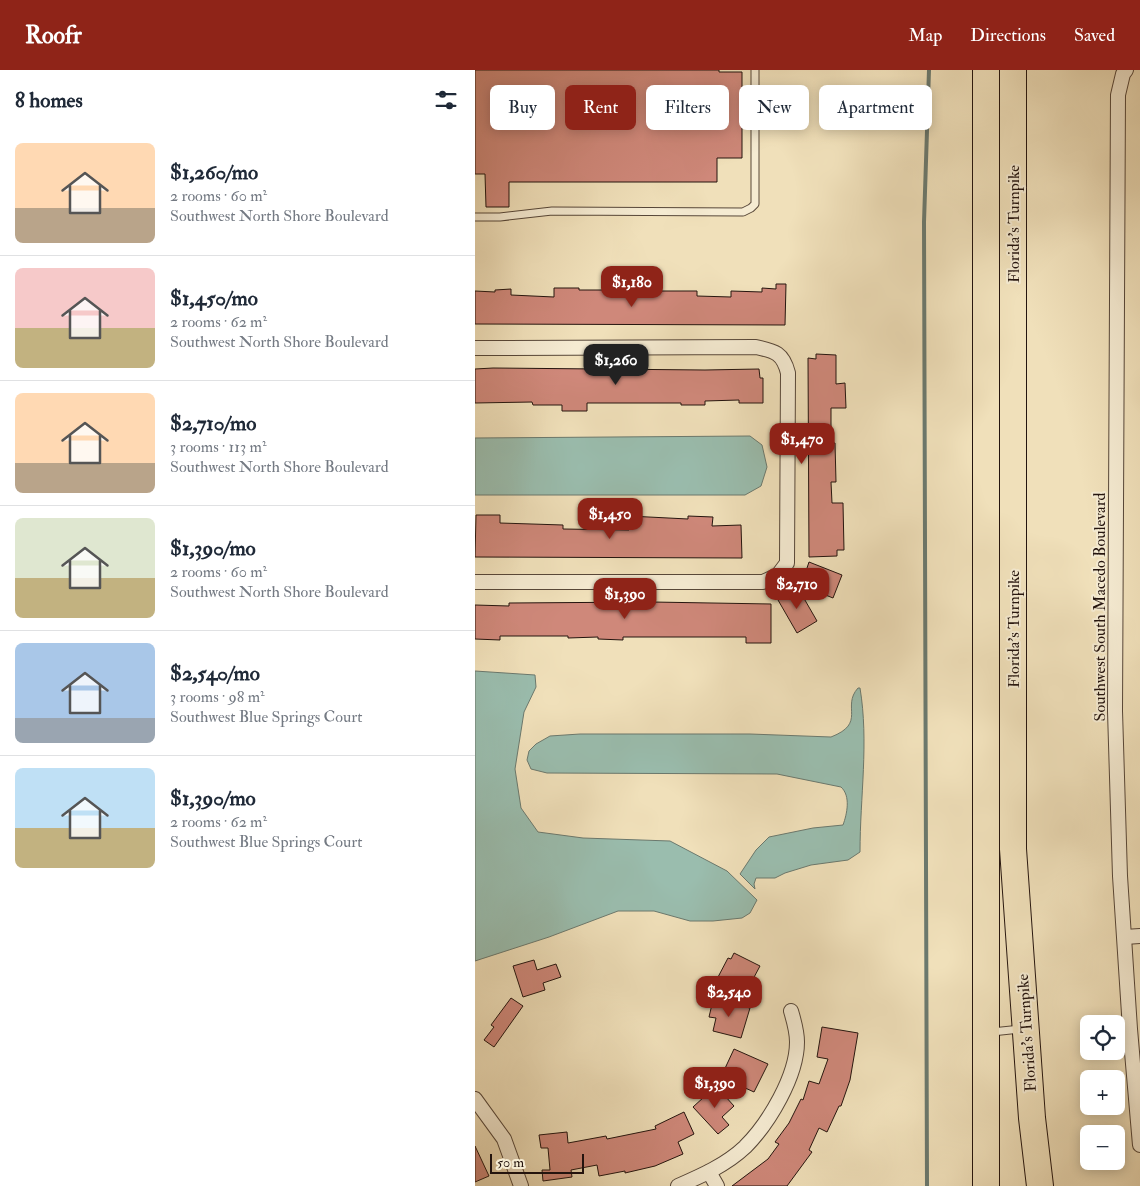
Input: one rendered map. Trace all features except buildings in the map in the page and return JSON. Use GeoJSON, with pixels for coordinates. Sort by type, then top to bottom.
{"type":"FeatureCollection","features":[{"type":"Feature","properties":{"kind":"highway","name":"Florida's Turnpike"},"geometry":{"type":"LineString","coordinates":[[986,70],[986,1186]]}},
{"type":"Feature","properties":{"kind":"highway","name":"Florida's Turnpike"},"geometry":{"type":"LineString","coordinates":[[1013,70],[1013,849],[1032,1118],[1040,1186]]}},
{"type":"Feature","properties":{"kind":"street","name":"Southwest South Macedo Boulevard"},"geometry":{"type":"LineString","coordinates":[[1127,70],[1123,74],[1119,95],[1115,701],[1120,876],[1140,1145]]}},
{"type":"Feature","properties":{"kind":"street"},"geometry":{"type":"LineString","coordinates":[[475,348],[756,347],[773,350],[785,362],[788,383],[787,563],[778,575],[763,582],[475,582]]}},
{"type":"Feature","properties":{"kind":"street"},"geometry":{"type":"LineString","coordinates":[[1125,937],[1140,936]]}},
{"type":"Feature","properties":{"kind":"street"},"geometry":{"type":"LineString","coordinates":[[678,1186],[709,1172],[744,1148],[767,1120],[789,1080],[797,1050],[797,1040],[791,1011]]}},
{"type":"Feature","properties":{"kind":"street"},"geometry":{"type":"LineString","coordinates":[[475,1099],[503,1139],[521,1186]]}},
{"type":"Feature","properties":{"kind":"street"},"geometry":{"type":"LineString","coordinates":[[709,1172],[717,1186]]}},
{"type":"Feature","properties":{"kind":"lane"},"geometry":{"type":"LineString","coordinates":[[475,217],[500,217],[552,211],[743,212],[751,208],[755,204],[755,70]]}},
{"type":"Feature","properties":{"kind":"lane"},"geometry":{"type":"LineString","coordinates":[[985,1032],[1026,1028]]}},
{"type":"Feature","properties":{"kind":"shaded area"},"geometry":{"type":"Polygon","coordinates":[[[750,436],[762,445],[767,467],[761,486],[745,495],[475,495],[475,438],[750,436]]]}},
{"type":"Feature","properties":{"kind":"shaded area"},"geometry":{"type":"Polygon","coordinates":[[[475,671],[535,675],[536,687],[524,712],[515,769],[521,808],[538,832],[583,838],[670,841],[727,871],[757,900],[750,913],[742,918],[690,921],[654,911],[618,911],[549,937],[475,961],[475,671]]]}},
{"type":"Feature","properties":{"kind":"shaded area"},"geometry":{"type":"Polygon","coordinates":[[[860,688],[863,708],[864,729],[860,852],[848,860],[811,865],[775,878],[756,878],[755,889],[740,874],[756,850],[769,837],[813,828],[843,825],[847,811],[847,800],[841,787],[777,774],[547,773],[531,769],[527,760],[529,751],[536,744],[550,736],[580,734],[750,734],[831,737],[842,732],[848,726],[852,714],[853,695],[860,688]]]}},
{"type":"Feature","properties":{"kind":"waterway"},"geometry":{"type":"LineString","coordinates":[[927,1186],[924,222],[929,70]]}}]}
